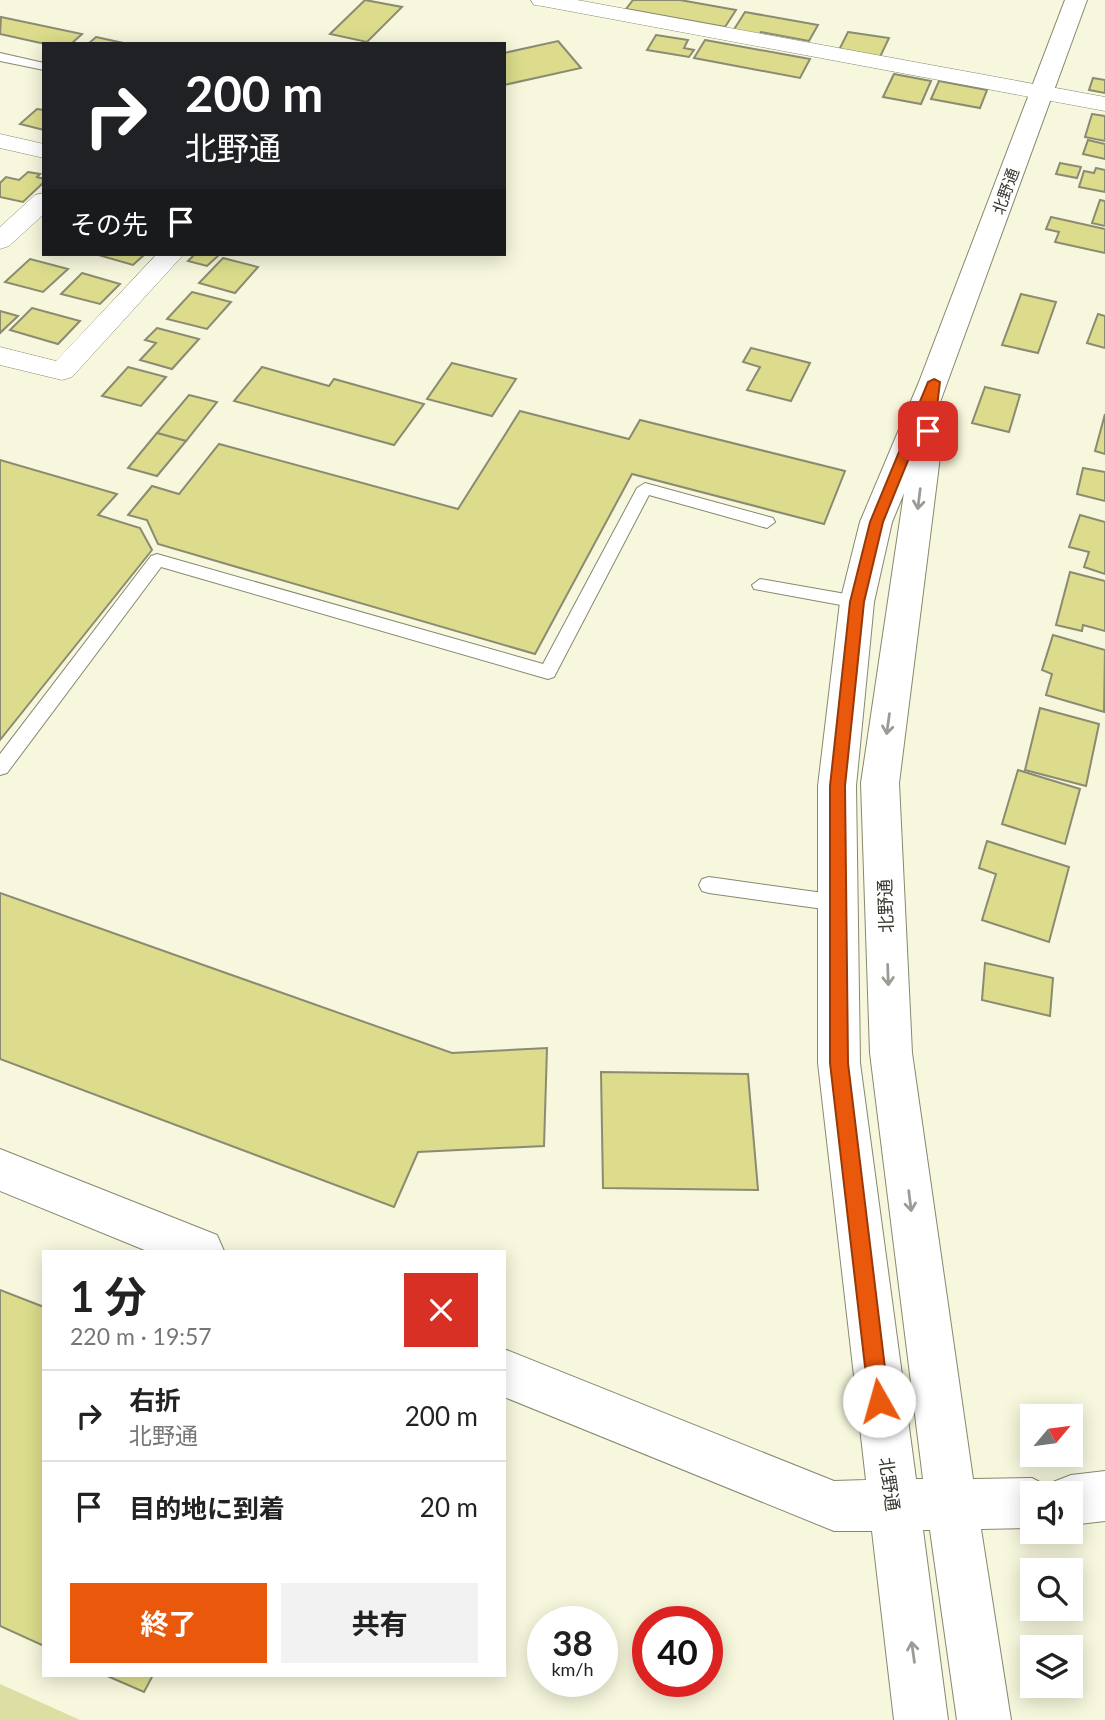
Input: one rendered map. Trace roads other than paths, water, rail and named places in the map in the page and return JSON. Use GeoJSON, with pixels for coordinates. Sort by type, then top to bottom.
{"type":"FeatureCollection","features":[{"type":"Feature","properties":{"kind":"street"},"geometry":{"type":"LineString","coordinates":[[542,0],[1105,104]]}},
{"type":"Feature","properties":{"kind":"street","name":"北野通"},"geometry":{"type":"LineString","coordinates":[[920,1720],[839,1063],[837,786],[857,602],[876,522],[934,382],[1076,0]]}},
{"type":"Feature","properties":{"kind":"street"},"geometry":{"type":"LineString","coordinates":[[0,141],[42,151]]}},
{"type":"Feature","properties":{"kind":"street"},"geometry":{"type":"LineString","coordinates":[[0,241],[42,202]]}},
{"type":"Feature","properties":{"kind":"street"},"geometry":{"type":"LineString","coordinates":[[0,356],[62,371],[170,256]]}},
{"type":"Feature","properties":{"kind":"street","name":"北野通"},"geometry":{"type":"LineString","coordinates":[[934,382],[880,782],[891,1053],[984,1720]]}},
{"type":"Feature","properties":{"kind":"street"},"geometry":{"type":"LineString","coordinates":[[0,1170],[199,1250]]}},
{"type":"Feature","properties":{"kind":"street"},"geometry":{"type":"LineString","coordinates":[[506,1374],[834,1506],[1020,1503]]}},
{"type":"Feature","properties":{"kind":"street"},"geometry":{"type":"LineString","coordinates":[[1083,1499],[1105,1496]]}},
{"type":"Feature","properties":{"kind":"lane"},"geometry":{"type":"LineString","coordinates":[[0,57],[42,67]]}},
{"type":"Feature","properties":{"kind":"lane"},"geometry":{"type":"LineString","coordinates":[[0,768],[157,560],[548,672],[645,488],[767,522]]}},
{"type":"Feature","properties":{"kind":"lane"},"geometry":{"type":"LineString","coordinates":[[760,585],[857,602]]}},
{"type":"Feature","properties":{"kind":"lane"},"geometry":{"type":"LineString","coordinates":[[709,885],[838,903]]}}]}
